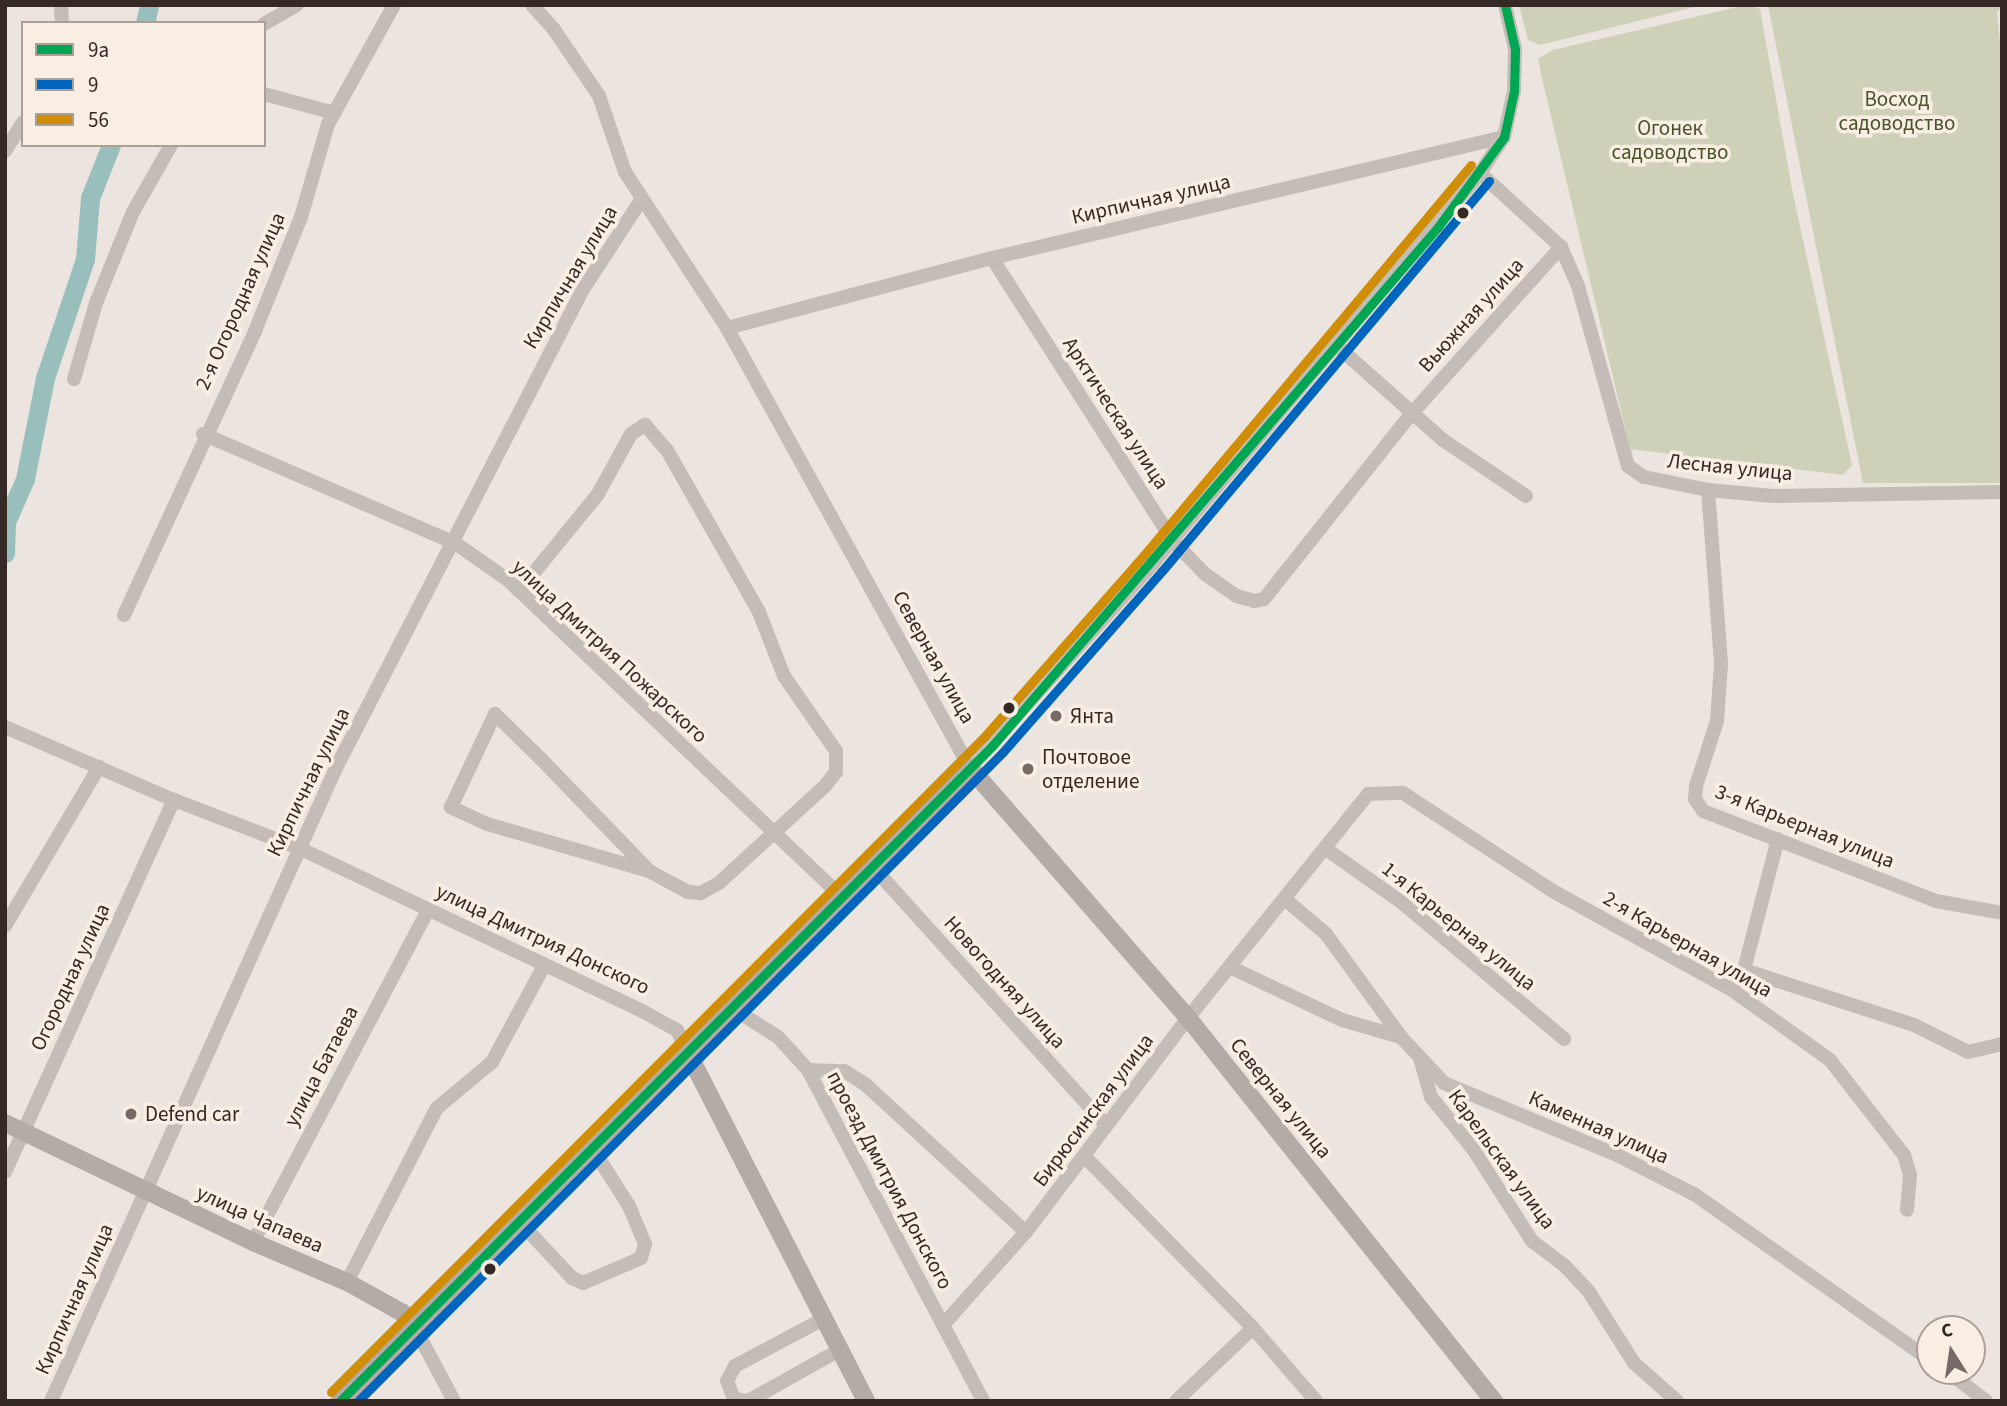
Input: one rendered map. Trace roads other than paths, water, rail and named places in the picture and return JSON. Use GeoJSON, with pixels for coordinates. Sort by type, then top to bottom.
{"type":"FeatureCollection","features":[{"type":"Feature","properties":{"kind":"main road"},"geometry":{"type":"LineString","coordinates":[[340,1401],[686,1049],[970,768]]}},
{"type":"Feature","properties":{"kind":"main road","name":"Северная улица"},"geometry":{"type":"LineString","coordinates":[[970,768],[1188,1018],[1494,1401]]}},
{"type":"Feature","properties":{"kind":"main road","name":"улица Дмитрия Донского"},"geometry":{"type":"LineString","coordinates":[[686,1049],[866,1401]]}},
{"type":"Feature","properties":{"kind":"main road","name":"улица Чапаева"},"geometry":{"type":"LineString","coordinates":[[5,1123],[253,1242],[347,1282],[403,1314],[414,1326]]}},
{"type":"Feature","properties":{"kind":"street"},"geometry":{"type":"LineString","coordinates":[[266,23],[297,5]]}},
{"type":"Feature","properties":{"kind":"street","name":"2-я Огородная улица"},"geometry":{"type":"LineString","coordinates":[[124,615],[204,435],[255,331],[301,217],[335,113],[394,5]]}},
{"type":"Feature","properties":{"kind":"street","name":"Северная улица"},"geometry":{"type":"LineString","coordinates":[[531,5],[553,27],[598,96],[625,172],[727,328],[970,768]]}},
{"type":"Feature","properties":{"kind":"street"},"geometry":{"type":"LineString","coordinates":[[970,768],[1172,540],[1480,173],[1504,137],[1514,91],[1515,49],[1506,5]]}},
{"type":"Feature","properties":{"kind":"street"},"geometry":{"type":"LineString","coordinates":[[266,95],[335,113]]}},
{"type":"Feature","properties":{"kind":"street"},"geometry":{"type":"LineString","coordinates":[[5,151],[21,125]]}},
{"type":"Feature","properties":{"kind":"street","name":"Кирпичная улица"},"geometry":{"type":"LineString","coordinates":[[727,328],[992,258],[1504,137]]}},
{"type":"Feature","properties":{"kind":"street"},"geometry":{"type":"LineString","coordinates":[[74,379],[96,303],[133,212],[171,147]]}},
{"type":"Feature","properties":{"kind":"street","name":"Лесная улица"},"geometry":{"type":"LineString","coordinates":[[1480,173],[1561,247],[1578,286],[1628,466],[1644,477],[1708,490],[1773,496],[2002,492]]}},
{"type":"Feature","properties":{"kind":"street","name":"Кирпичная улица"},"geometry":{"type":"LineString","coordinates":[[51,1401],[335,768],[455,543],[575,303],[641,200]]}},
{"type":"Feature","properties":{"kind":"street","name":"Вьюжная улица"},"geometry":{"type":"LineString","coordinates":[[1413,412],[1561,247]]}},
{"type":"Feature","properties":{"kind":"street","name":"Арктическая улица"},"geometry":{"type":"LineString","coordinates":[[992,258],[1172,540],[1189,562],[1246,600],[1264,599],[1413,412]]}},
{"type":"Feature","properties":{"kind":"street"},"geometry":{"type":"LineString","coordinates":[[1337,346],[1491,476],[1526,496]]}},
{"type":"Feature","properties":{"kind":"street"},"geometry":{"type":"LineString","coordinates":[[519,591],[598,494],[631,434],[645,425],[667,450],[759,612],[784,677],[836,751],[836,772],[719,883],[701,893],[666,883],[649,871],[495,714],[451,807],[488,824],[649,871]]}},
{"type":"Feature","properties":{"kind":"street","name":"улица Дмитрия Пожарского"},"geometry":{"type":"LineString","coordinates":[[204,435],[455,543],[519,591],[841,896]]}},
{"type":"Feature","properties":{"kind":"street","name":"3-я Карьерная улица"},"geometry":{"type":"LineString","coordinates":[[1708,490],[1721,664],[1717,721],[1695,799],[1703,811],[1936,901],[2002,913]]}},
{"type":"Feature","properties":{"kind":"street","name":"улица Дмитрия Донского"},"geometry":{"type":"LineString","coordinates":[[5,727],[174,800],[299,848],[677,1030],[686,1049]]}},
{"type":"Feature","properties":{"kind":"street"},"geometry":{"type":"LineString","coordinates":[[5,926],[99,767]]}},
{"type":"Feature","properties":{"kind":"street","name":"2-я Карьерная улица"},"geometry":{"type":"LineString","coordinates":[[1368,794],[1403,793],[1551,890],[1732,990],[1830,1060],[1878,1117],[1904,1155],[1910,1175],[1908,1210]]}},
{"type":"Feature","properties":{"kind":"street","name":"Бирюсинская улица"},"geometry":{"type":"LineString","coordinates":[[943,1325],[1026,1233],[1086,1158],[1107,1125],[1188,1018],[1232,968],[1368,794]]}},
{"type":"Feature","properties":{"kind":"street","name":"Огородная улица"},"geometry":{"type":"LineString","coordinates":[[5,1172],[174,800]]}},
{"type":"Feature","properties":{"kind":"street"},"geometry":{"type":"LineString","coordinates":[[1732,990],[1744,970],[1778,839]]}},
{"type":"Feature","properties":{"kind":"street","name":"1-я Карьерная улица"},"geometry":{"type":"LineString","coordinates":[[1326,849],[1401,902],[1564,1039]]}},
{"type":"Feature","properties":{"kind":"street","name":"Новогодняя улица"},"geometry":{"type":"LineString","coordinates":[[872,866],[1107,1125]]}},
{"type":"Feature","properties":{"kind":"street","name":"Каменная улица"},"geometry":{"type":"LineString","coordinates":[[1286,900],[1326,934],[1401,1037],[1444,1083],[1617,1154],[1694,1194],[1916,1350]]}},
{"type":"Feature","properties":{"kind":"street","name":"улица Батаева"},"geometry":{"type":"LineString","coordinates":[[253,1242],[428,910]]}},
{"type":"Feature","properties":{"kind":"street"},"geometry":{"type":"LineString","coordinates":[[347,1282],[437,1108],[492,1062],[544,966]]}},
{"type":"Feature","properties":{"kind":"street"},"geometry":{"type":"LineString","coordinates":[[1232,968],[1342,1020],[1401,1037]]}},
{"type":"Feature","properties":{"kind":"street","name":"2-я Карьерная улица"},"geometry":{"type":"LineString","coordinates":[[1744,970],[1914,1026],[1968,1052],[2002,1044]]}},
{"type":"Feature","properties":{"kind":"street","name":"проезд Дмитрия Донского"},"geometry":{"type":"LineString","coordinates":[[729,1006],[778,1037],[808,1070],[983,1401]]}},
{"type":"Feature","properties":{"kind":"street","name":"Карельская улица"},"geometry":{"type":"LineString","coordinates":[[1419,1057],[1431,1097],[1473,1149],[1532,1241],[1565,1266],[1589,1293],[1634,1363],[1677,1401]]}},
{"type":"Feature","properties":{"kind":"street"},"geometry":{"type":"LineString","coordinates":[[808,1070],[844,1071],[866,1085],[1026,1233]]}},
{"type":"Feature","properties":{"kind":"street"},"geometry":{"type":"LineString","coordinates":[[518,1220],[572,1278],[583,1283],[641,1258],[645,1244],[629,1206],[591,1146]]}},
{"type":"Feature","properties":{"kind":"street"},"geometry":{"type":"LineString","coordinates":[[1086,1158],[1253,1328],[1316,1401]]}},
{"type":"Feature","properties":{"kind":"street"},"geometry":{"type":"LineString","coordinates":[[825,1318],[734,1366],[727,1381],[734,1399],[747,1401],[841,1349]]}},
{"type":"Feature","properties":{"kind":"street","name":"улица Чапаева"},"geometry":{"type":"LineString","coordinates":[[414,1326],[454,1401]]}},
{"type":"Feature","properties":{"kind":"street"},"geometry":{"type":"LineString","coordinates":[[1176,1401],[1253,1328]]}},
{"type":"Feature","properties":{"kind":"street"},"geometry":{"type":"LineString","coordinates":[[1965,1385],[1986,1401]]}},
{"type":"Feature","properties":{"kind":"waterway"},"geometry":{"type":"LineString","coordinates":[[145,21],[149,5]]}},
{"type":"Feature","properties":{"kind":"waterway"},"geometry":{"type":"LineString","coordinates":[[5,553],[6,522],[25,479],[45,378],[85,259],[90,198],[110,147]]}},
{"type":"Feature","properties":{"kind":"place","name":"Янта"},"geometry":{"type":"Point","coordinates":[1056,716]}},
{"type":"Feature","properties":{"kind":"place","name":"Почтовое отделение"},"geometry":{"type":"Point","coordinates":[1028,769]}},
{"type":"Feature","properties":{"kind":"place","name":"Defend car"},"geometry":{"type":"Point","coordinates":[131,1114]}},
{"type":"Feature","properties":{"kind":"park label","name":"Восход садоводство"},"geometry":{"type":"Point","coordinates":[1897,111]}},
{"type":"Feature","properties":{"kind":"park label","name":"Огонек садоводство"},"geometry":{"type":"Point","coordinates":[1670,140]}}]}
